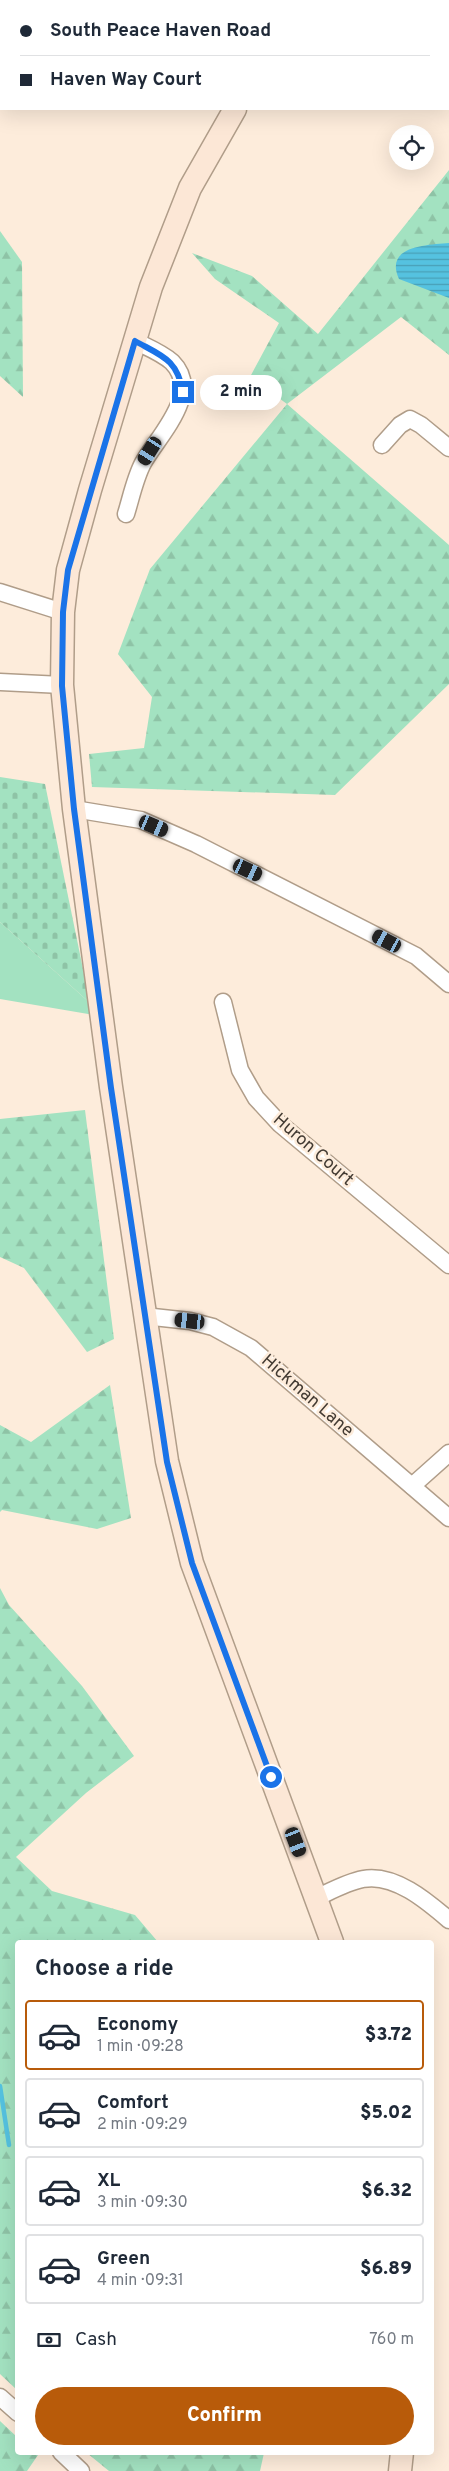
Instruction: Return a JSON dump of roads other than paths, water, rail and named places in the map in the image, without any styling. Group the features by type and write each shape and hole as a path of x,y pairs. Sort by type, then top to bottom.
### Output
{"main road":[{"path":"234,110 190,188 151,287 68,570 63,612 62,686 74,809 144,1316 167,1462 192,1563 331,1940"},
{"path":"400,2471 402,2455"}],"street":[{"path":"126,514 142,466 178,409 183,392 180,375 172,362 135,341"},
{"path":"382,445 400,425 410,419 421,425 449,448"},
{"path":"0,592 63,612"},
{"path":"0,682 62,686"},
{"path":"74,809 141,820 196,844 416,956 449,984"},
{"name":"Huron Court","path":"223,1002 240,1070 256,1098 280,1124 449,1265"},
{"name":"Hickman Lane","path":"144,1316 190,1321 213,1327 251,1348 449,1518"},
{"path":"412,1486 449,1453"},
{"path":"316,1898 365,1878 395,1882 435,1908 449,1920"},
{"path":"0,2397 15,2410"},
{"path":"64,2455 81,2471"}],"water":[{"path":"449,243 449,298 399,279 396,268 397,260 402,254 410,249"}],"waterway":[{"path":"0,2086 9,2145"}]}
